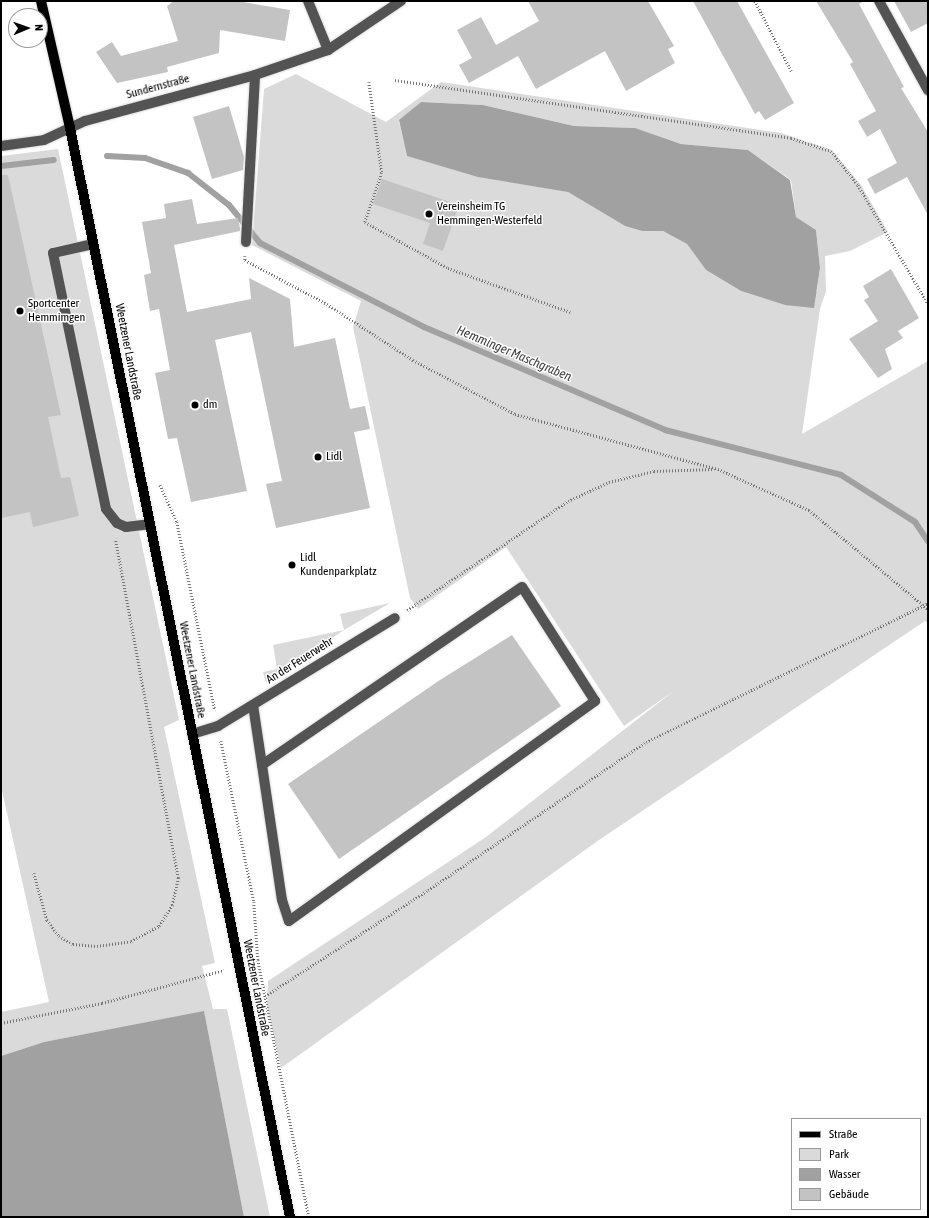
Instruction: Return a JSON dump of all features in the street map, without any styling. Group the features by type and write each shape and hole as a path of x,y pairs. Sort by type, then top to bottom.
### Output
{"main road":[{"name":"Weetzener Landstraße","path":"41,1 70,128 238,966 290,1217"}],"street":[{"path":"308,1 328,50"},
{"name":"Sundernstraße","path":"70,128 85,121 255,75 328,50 401,1"},
{"path":"878,1 928,90"},
{"path":"246,242 255,75"},
{"path":"1,146 44,140 70,128"},
{"path":"93,244 53,253 106,509 117,523 126,527 150,524"},
{"path":"253,705 282,900 289,921 595,701 522,587 262,765"},
{"name":"An der Feuerwehr","path":"192,734 218,726 395,618"}],"path":[{"path":"756,1 792,72"},
{"path":"395,80 791,138 831,151 858,185 928,304"},
{"path":"370,82 382,173 365,222 448,268 570,312"},
{"path":"246,242 245,260 327,304 413,360 515,414 718,468 809,510 876,569 928,609"},
{"path":"395,618 568,501 609,482 654,471 718,468"},
{"path":"158,480 177,522 254,902 258,960 309,1217"},
{"path":"34,873 40,904 59,936 73,944 97,946 130,941 159,926 172,905 178,878 115,548 117,523"},
{"path":"265,996 428,890 646,742 925,606 928,603"},
{"path":"1,1023 102,1003 238,966"}],"green space":[{"path":"296,74 386,122 441,82 781,133 832,150 861,185 888,232 850,251 825,256 826,291 820,309 802,434 928,361 928,623 925,621 599,840 281,1068 267,1006 268,981 486,837 675,690 624,726 506,547 418,609 410,598 353,327 361,301 252,245 264,89","holes":["421,102 483,105 574,126 634,128 681,144 748,150 791,180 796,217 816,230 820,268 817,291 785,305 741,291 706,270 687,244 663,231 642,231 625,226 568,192 407,156 399,121"]},
{"path":"58,149 179,720 164,727 215,963 202,966 213,1009 227,1009 270,1217 244,1217 204,1012 44,1042 1,1056 1,1012 49,1002 1,786 1,156"},
{"path":"390,603 344,630 340,614"},
{"path":"344,630 266,683 263,672 277,669 273,645"}],"water":[{"path":"421,102 483,105 574,126 635,128 681,144 748,150 790,180 796,217 816,230 820,268 814,308 785,305 741,291 706,270 687,244 663,231 642,231 625,226 568,192 478,177 407,156 399,120"},
{"path":"204,1011 244,1217 1,1217 1,1056 44,1042"}],"building":[{"path":"174,1 237,1 290,10 285,41 220,30 219,53 167,67 168,72 117,83 96,52 112,42 121,56 178,41 167,6"},
{"path":"528,1 648,1 674,46 668,49 675,63 626,91 605,51 536,89 518,56 469,83 459,65 472,58 457,30 481,17 496,45 539,21"},
{"path":"693,1 737,1 794,103 765,120 759,111 755,114"},
{"path":"816,1 864,1 859,4 904,87 901,88 928,132 928,215 907,177 875,194 867,179 897,163 880,129 867,137 858,121 876,111 850,64 853,62"},
{"path":"894,1 928,1 928,23 911,32"},
{"path":"229,106 244,157 243,170 212,179 193,117"},
{"name":"Sportcenter Hemmimgen","path":"1,175 8,175 61,415 48,417 61,478 70,477 79,516 33,527 30,512 1,518"},
{"name":"Vereinsheim TG Hemmingen-Westerfeld","path":"382,179 459,205 443,251 423,244 430,223 373,204"},
{"path":"192,199 197,224 238,218 240,231 174,245 187,312 251,299 249,278 290,299 294,347 335,338 350,409 365,406 370,429 354,432 370,508 276,528 266,484 282,481 251,332 215,340 247,491 191,502 177,438 168,439 155,373 170,370 159,309 150,311 144,275 151,273 142,222 166,218 164,204"},
{"path":"891,269 919,318 898,331 903,338 885,349 892,369 878,378 849,339 878,321 864,300 869,297 863,286"},
{"path":"512,635 561,706 339,859 288,784 440,680"}],"waterway":[{"name":"Hemminger Maschgraben","path":"107,156 145,158 188,173 229,205 260,243 424,327 665,430 841,475 915,522 928,541"},
{"name":"Hemminger Maschgraben","path":"1,166 54,160"}],"place":[{"name":"Vereinsheim TG Hemmingen-Westerfeld","path":"429,214"},
{"name":"Sportcenter Hemmimgen","path":"20,311"},
{"name":"dm","path":"195,405"},
{"name":"Lidl","path":"318,457"},
{"name":"Lidl Kundenparkplatz","path":"292,565"}]}
